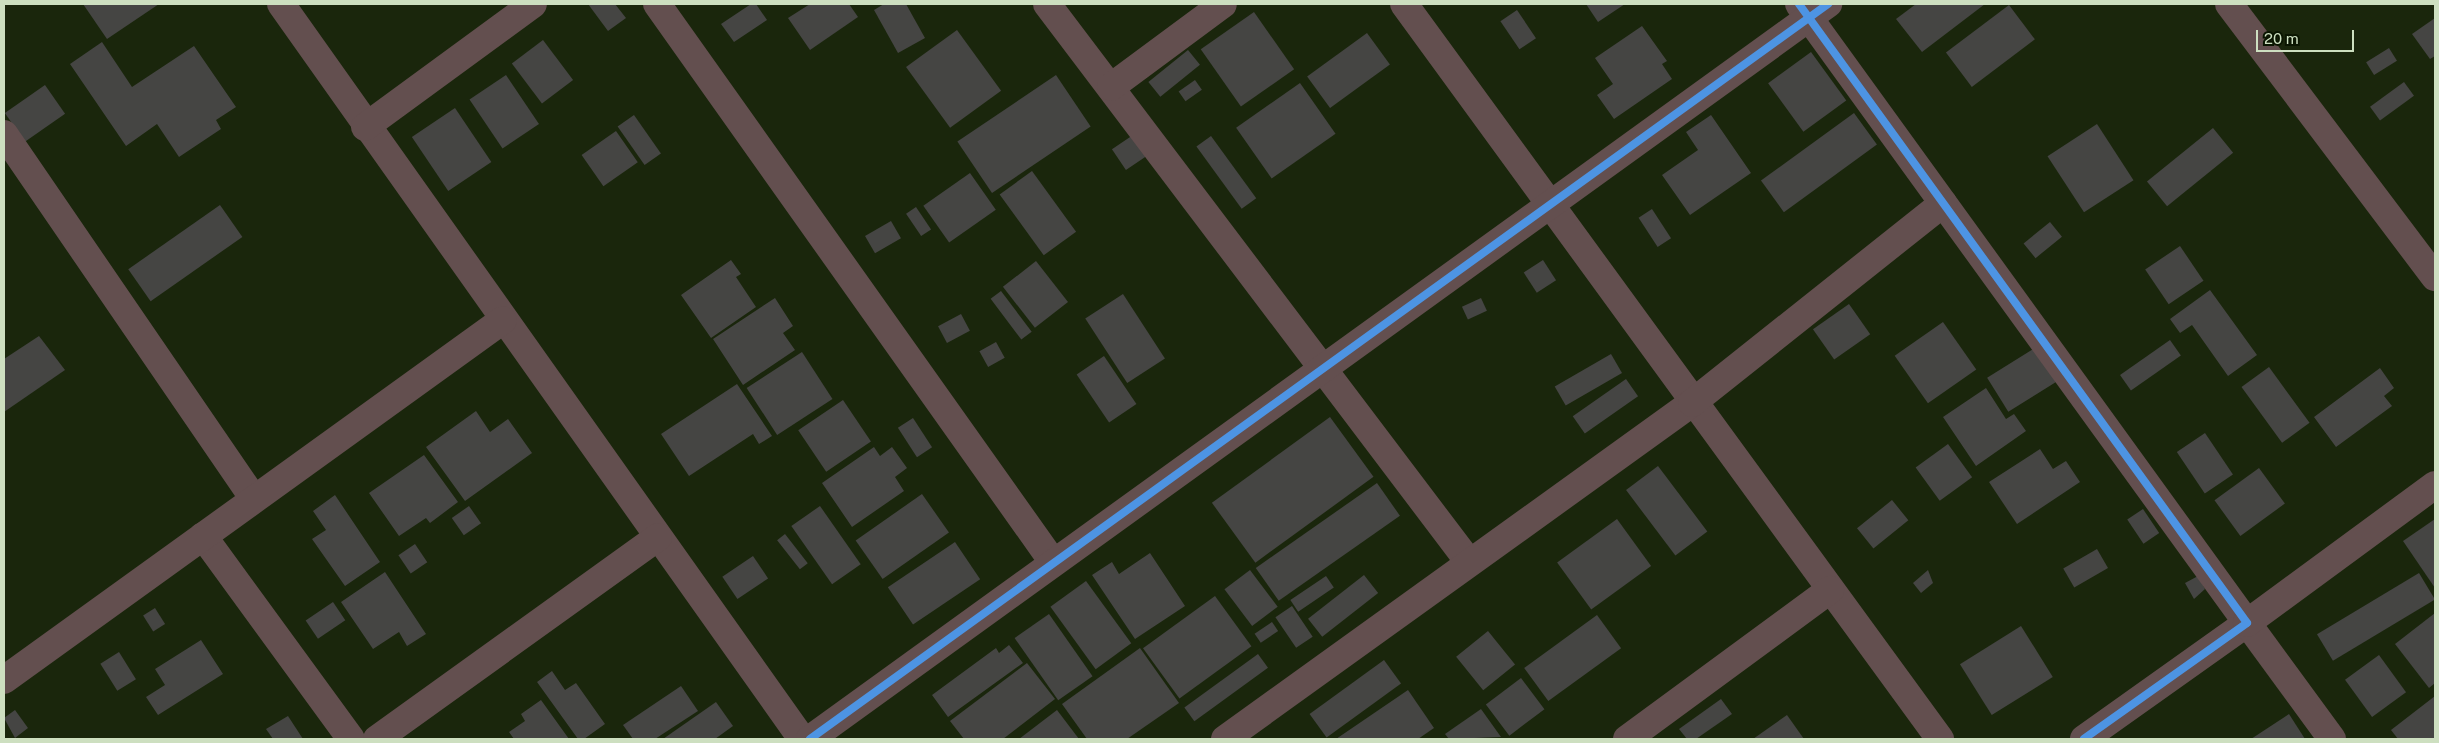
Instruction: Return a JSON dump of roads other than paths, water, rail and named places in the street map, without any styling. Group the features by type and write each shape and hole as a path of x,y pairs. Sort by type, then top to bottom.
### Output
{"street":[{"path":"281,4 365,127 802,739"},
{"path":"365,127 533,4"},
{"path":"657,4 1053,562"},
{"path":"1048,4 1470,562"},
{"path":"1111,87 1223,4"},
{"path":"1404,4 1692,404 1940,739"},
{"path":"2229,4 2435,277"},
{"path":"810,739 1548,206 1812,8 1943,203 2332,739"},
{"path":"4,134 254,499"},
{"path":"1225,739 1692,404 1943,203"},
{"path":"4,680 502,320"},
{"path":"2084,739 2435,485"},
{"path":"203,536 351,739"},
{"path":"377,739 658,537"},
{"path":"1628,739 1830,590"}]}
